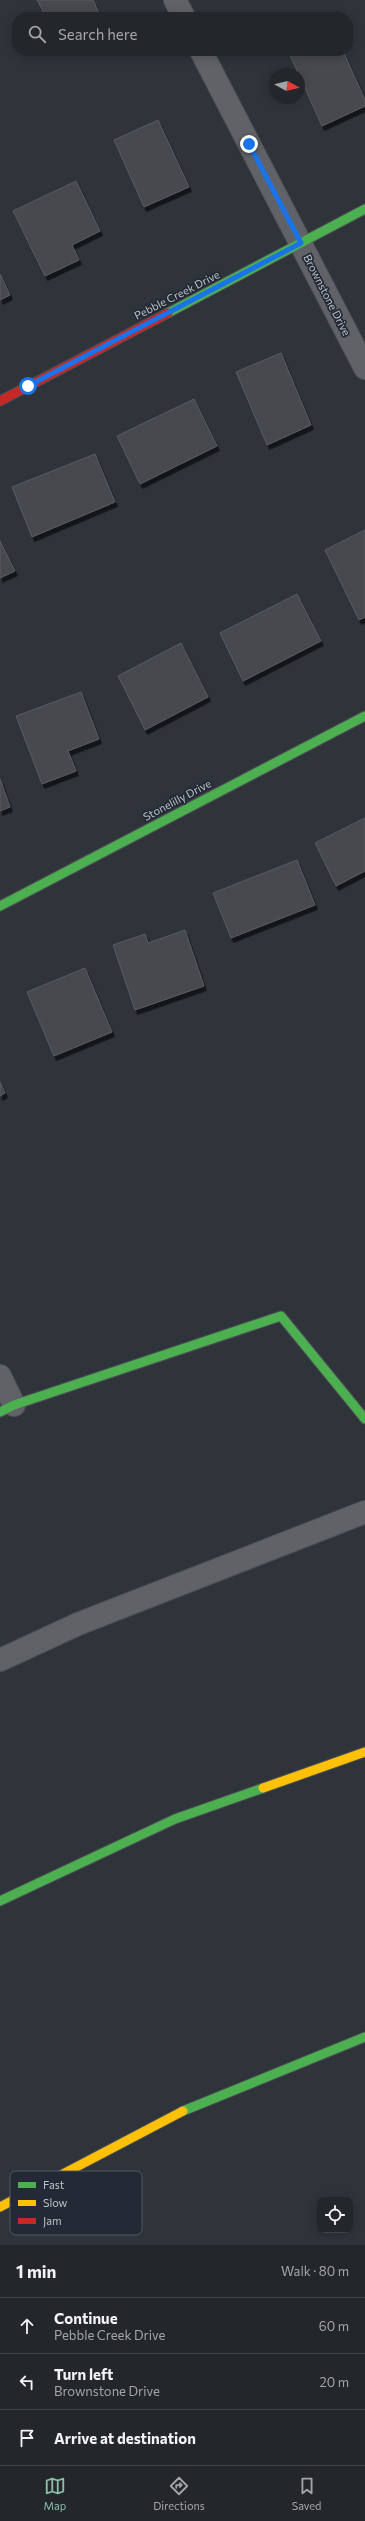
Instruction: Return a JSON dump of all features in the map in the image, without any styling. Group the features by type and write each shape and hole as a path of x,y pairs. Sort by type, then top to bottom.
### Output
{"street":[{"path":"175,0 181,12"},
{"name":"Brownstone Drive","path":"204,56 365,368"},
{"name":"Pebble Creek Drive","path":"0,401 365,209"},
{"name":"Stonelilly Drive","path":"0,906 365,716"},
{"path":"0,1376 7,1408 281,1316 365,1419"},
{"path":"0,1660 78,1624 365,1512"},
{"path":"0,1901 175,1819 365,1752"},
{"path":"69,2171 179,2113 365,2038"},
{"path":"0,2207 10,2202"}],"building":[{"path":"37,0 93,0 99,12 43,12"},
{"path":"290,56 345,56 365,100 365,106 322,126 305,88 305,68 296,68"},
{"path":"158,120 189,187 144,207 114,140"},
{"path":"76,181 100,231 72,245 79,260 45,276 13,211"},
{"path":"0,274 10,295 0,300"},
{"path":"281,353 311,425 267,445 236,372"},
{"path":"194,399 217,446 140,484 117,436"},
{"path":"95,454 115,502 32,537 12,487"},
{"path":"365,530 365,617 359,620 325,550"},
{"path":"0,541 15,571 0,578"},
{"path":"297,594 321,641 243,681 220,633"},
{"path":"181,643 208,697 145,730 118,676"},
{"path":"81,692 99,739 68,751 76,771 42,784 16,716"},
{"path":"0,779 10,807 0,811"},
{"path":"365,818 365,871 336,886 315,843"},
{"path":"297,860 315,905 231,938 213,893"},
{"path":"185,930 204,986 135,1010 113,945 145,934 148,943"},
{"path":"85,968 112,1032 54,1056 27,992"},
{"path":"0,1082 5,1093 0,1096"}],"traffic: fast":[{"path":"168,313 365,209"},
{"path":"0,906 365,716"},
{"path":"0,1412 14,1405 281,1316 365,1419"},
{"path":"0,1901 175,1819 263,1788"},
{"path":"183,2111 365,2037"}],"traffic: slow":[{"path":"263,1788 365,1752"},
{"path":"69,2171 183,2111"},
{"path":"0,2207 10,2202"}],"traffic: jam":[{"path":"0,401 168,313"}],"route":[{"path":"28,386 253,270 301,243 249,144"}]}
